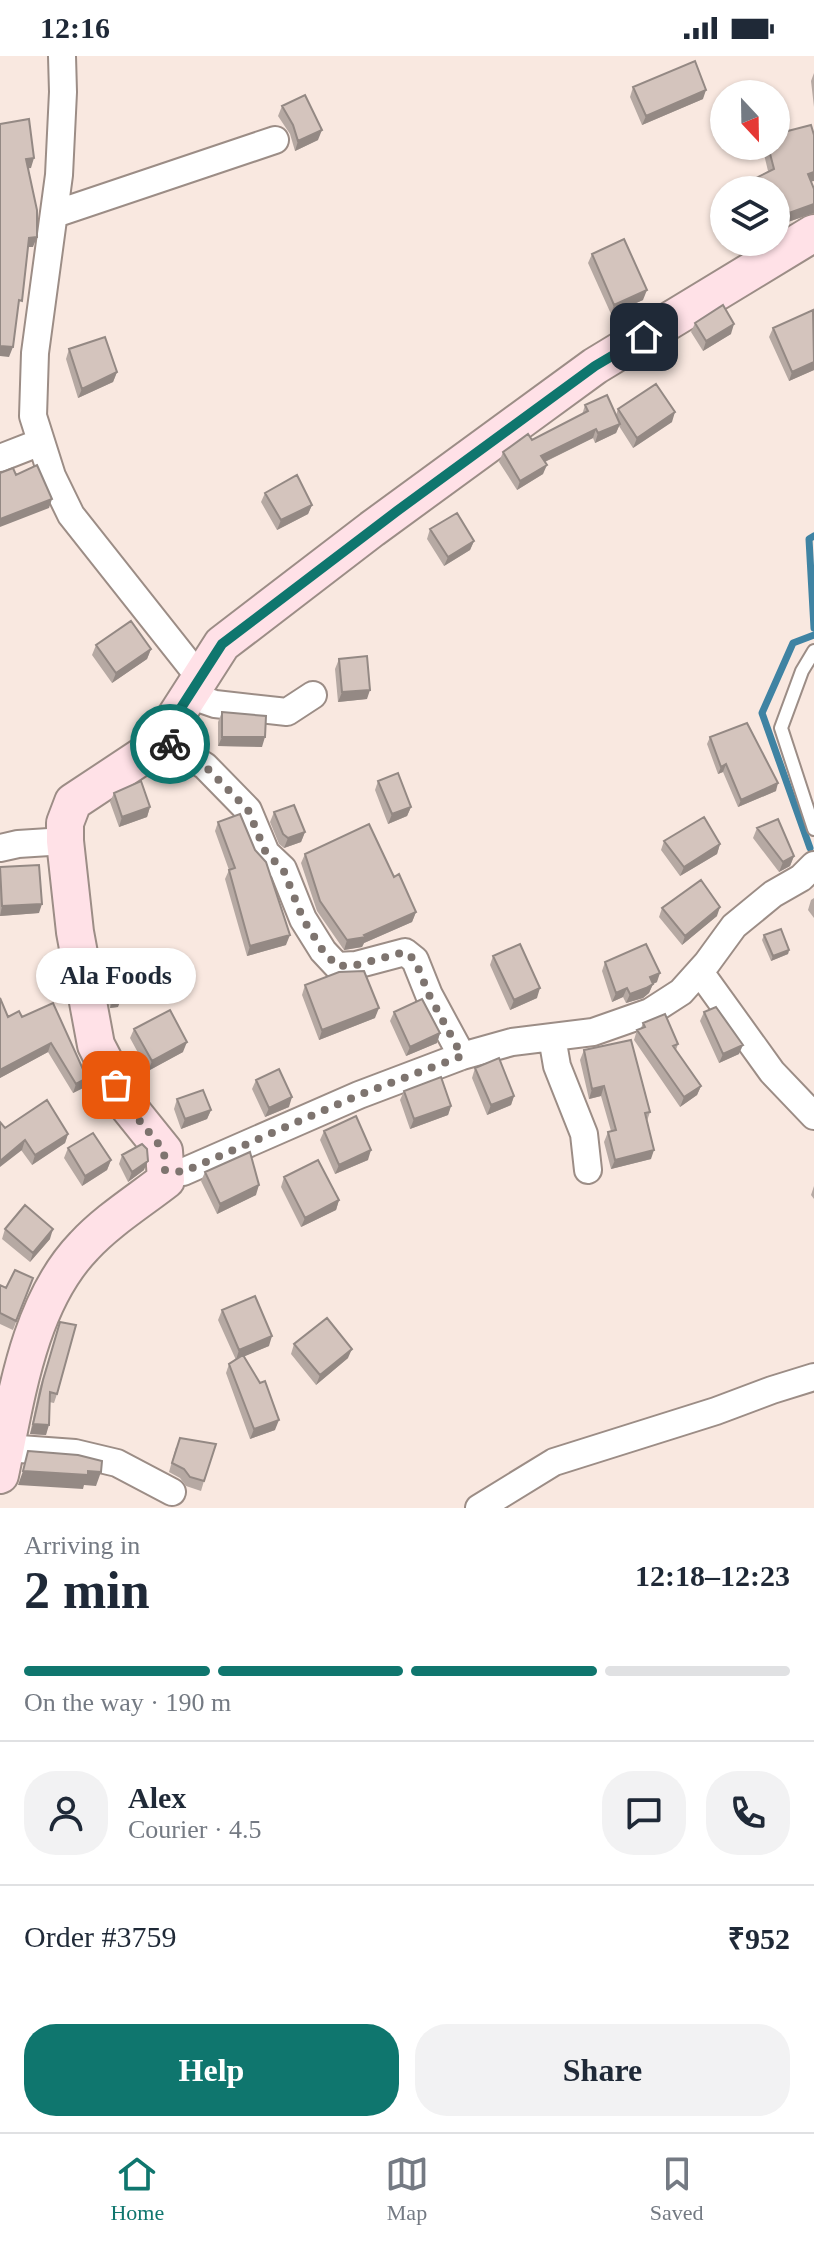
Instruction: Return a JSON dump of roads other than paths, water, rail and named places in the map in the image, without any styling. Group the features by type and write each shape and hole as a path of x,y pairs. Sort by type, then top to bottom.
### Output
{"main road":[{"path":"4,1443 11,1361 28,1343 65,1268 85,1245 166,1180 164,1151 127,1105 96,1045 75,932 65,841 65,823 73,802 156,747 222,644 372,529 595,366 814,233"}],"street":[{"path":"62,56 63,106 55,214 35,353 33,416 52,476 71,515 194,687 215,704 287,712 313,695"},
{"path":"55,214 275,140"},
{"path":"0,458 41,442"},
{"path":"161,739 205,766 248,810 266,853 283,869 303,919 323,951 337,966 356,965 405,952 415,960 429,995 462,1056"},
{"path":"0,848 65,841"},
{"path":"165,1170 183,1172 359,1095 462,1056 512,1042 593,1032 650,1012 681,992 734,926 773,894 801,878 814,865"},
{"path":"700,972 772,1072 814,1116"},
{"path":"552,1037 557,1066 584,1134 588,1170"},
{"path":"479,1508 554,1462 703,1416 814,1377"},
{"path":"4,1443 75,1453 117,1463 172,1492"}],"lane":[{"path":"814,651 802,671 781,728 814,829"}],"waterway":[{"path":"814,536 809,539 814,628"},
{"path":"810,848 762,713 793,643 814,635"}],"place":[{"name":"Ala Foods","path":"116,1085"}]}
